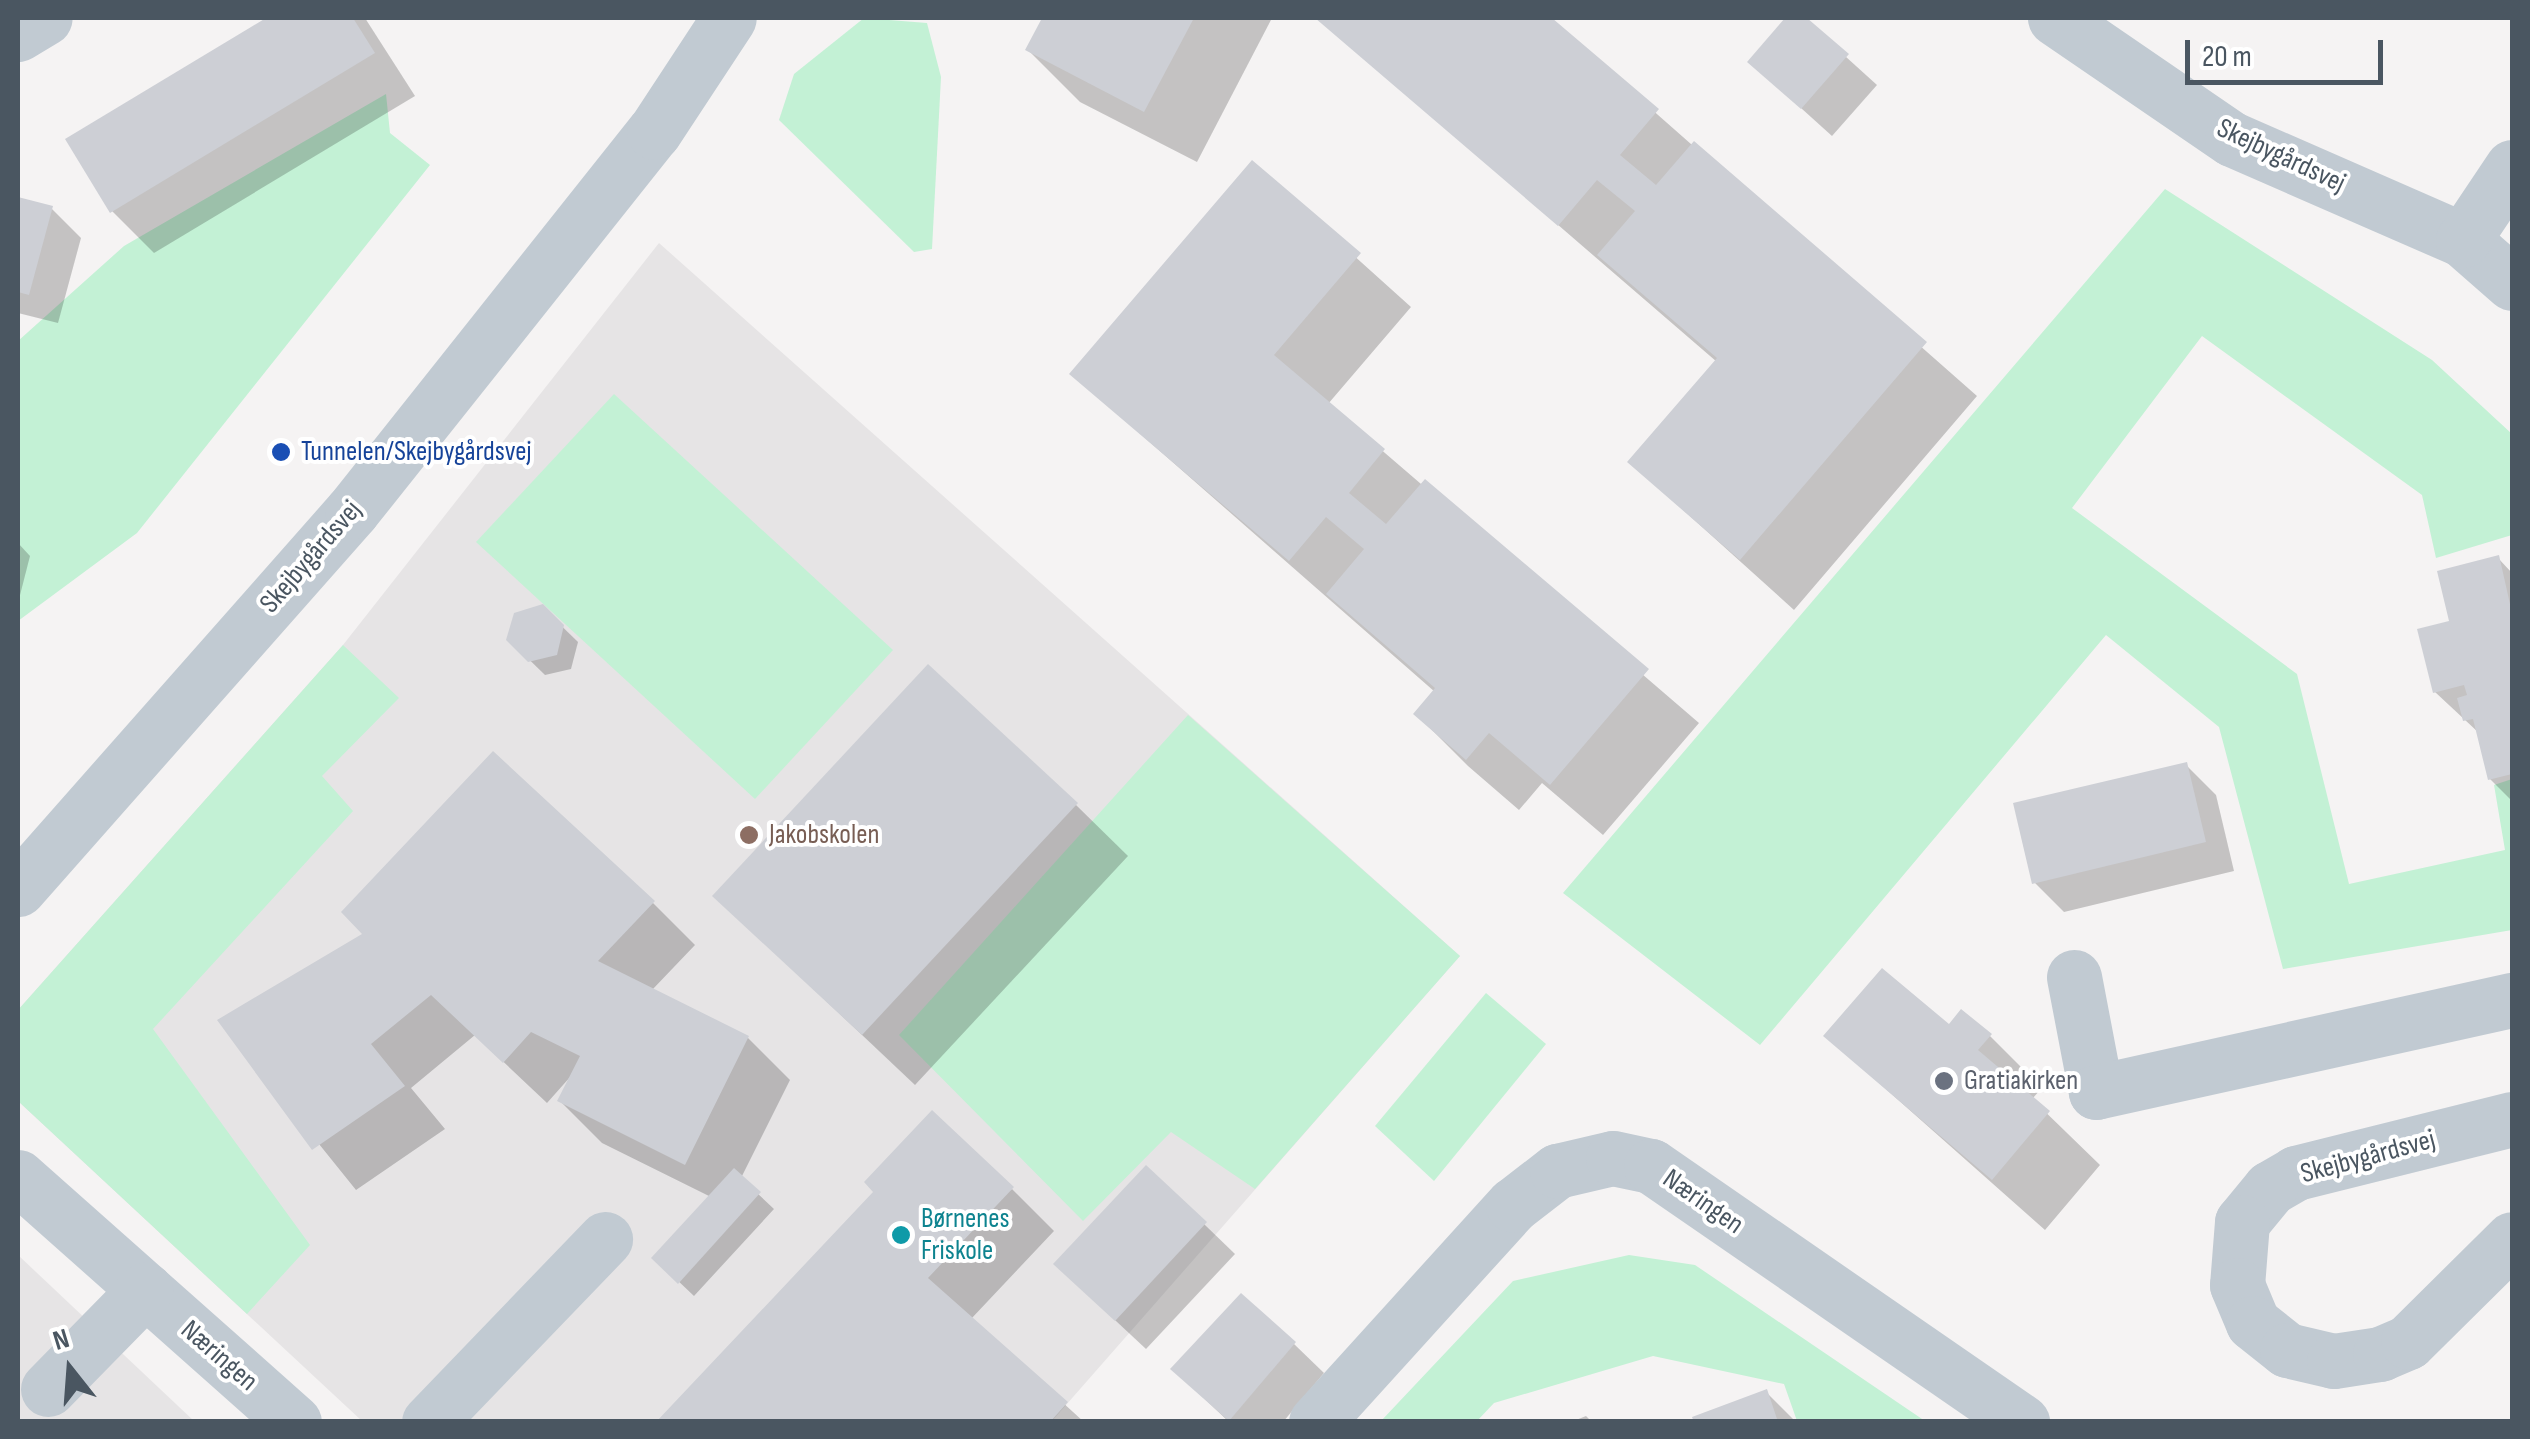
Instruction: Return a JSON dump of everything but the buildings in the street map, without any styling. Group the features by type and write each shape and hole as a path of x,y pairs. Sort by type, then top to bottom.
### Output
{"street":[{"path":"18,34 45,18"},
{"name":"Skejbygårdsvej","path":"18,889 352,511 654,132 728,18"},
{"name":"Skejbygårdsvej","path":"2056,18 2232,140 2463,240 2512,284"},
{"path":"2463,240 2512,167"},
{"path":"2074,977 2096,1092 2512,1000"},
{"name":"Skejbygårdsvej","path":"2512,1119 2296,1173 2270,1188 2242,1222 2237,1285 2253,1322 2287,1350 2334,1361 2380,1354 2408,1342 2512,1239"},
{"name":"Næringen","path":"1316,1422 1513,1205 1557,1171 1613,1158 1651,1166 2022,1422"},
{"name":"Næringen","path":"18,1177 294,1422"},
{"path":"429,1422 604,1239"},
{"path":"44,1387 145,1290"}],"shaded area":[{"name":"Jakobskolen","path":"659,243 1460,956 1052,1421 362,1421 18,1101 18,1010 343,645"},
{"path":"18,1255 194,1421 18,1421"}],"green space":[{"path":"864,18 927,23 941,77 932,249 914,252 779,120 794,74"},
{"path":"386,94 390,133 430,165 137,533 18,621 18,341 124,246"},
{"path":"2165,189 2432,360 2512,434 2512,535 2436,558 2422,495 2202,336 2072,508 2297,674 2349,884 2505,850 2494,785 2512,779 2512,930 2283,969 2219,727 2106,635 1760,1045 1563,893"},
{"path":"614,394 893,650 755,799 476,542"},
{"path":"343,645 399,698 322,776 353,811 153,1029 310,1245 247,1314 18,1101 18,1010"},
{"path":"1188,715 1460,956 1255,1189 1171,1132 1083,1221 899,1035"},
{"path":"1486,993 1546,1044 1434,1181 1375,1126"},
{"path":"1629,1255 1695,1265 1925,1421 1797,1421 1784,1384 1653,1356 1494,1403 1477,1421 1381,1421 1513,1281"}],"place":[{"name":"Tunnelen/Skejbygårdsvej","path":"281,452"},
{"name":"Jakobskolen","path":"749,835"},
{"name":"Gratiakirken","path":"1944,1081"},
{"name":"Børnenes Friskole","path":"901,1235"}]}
